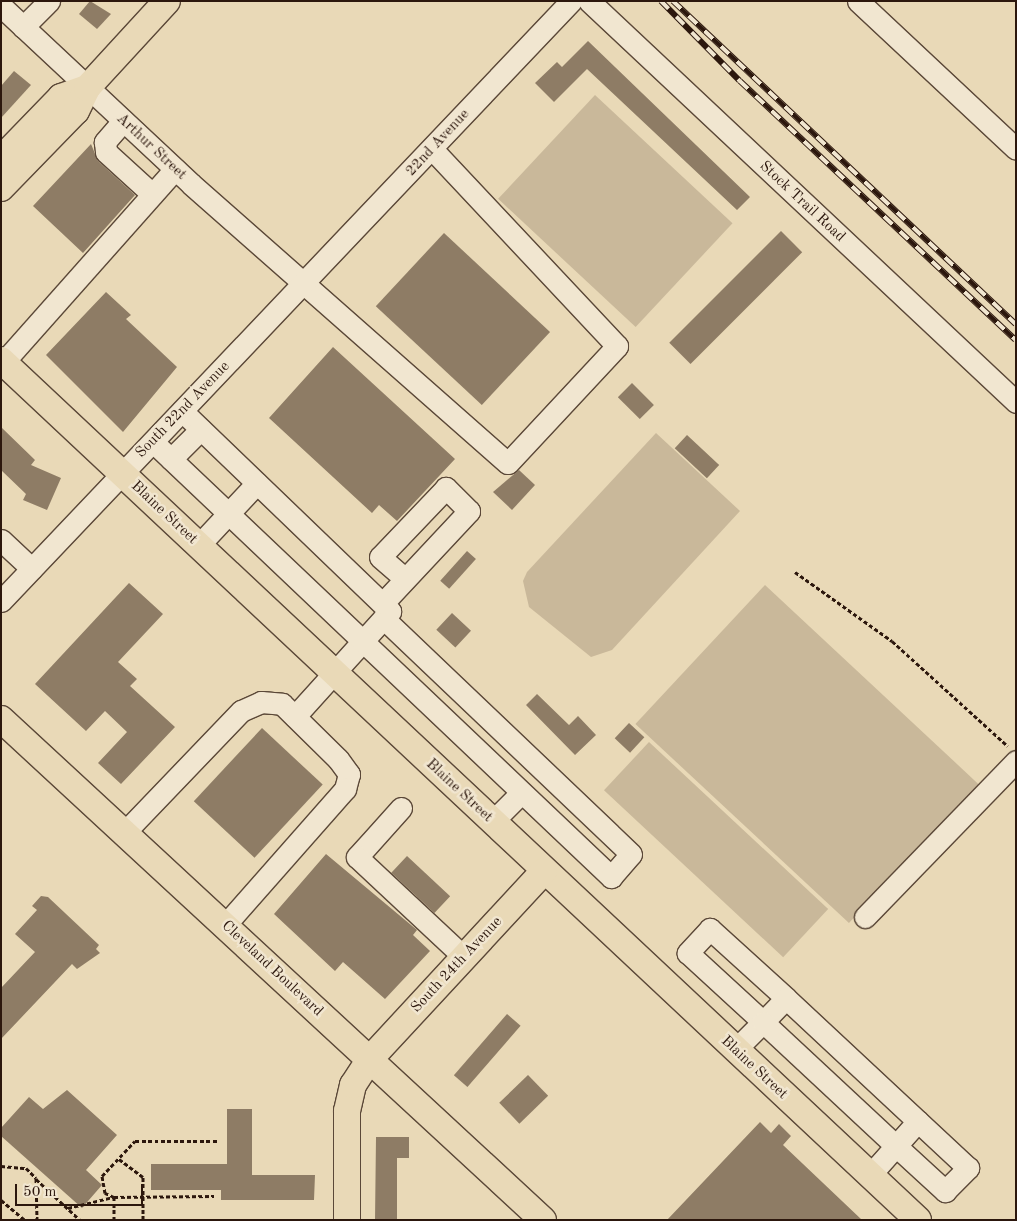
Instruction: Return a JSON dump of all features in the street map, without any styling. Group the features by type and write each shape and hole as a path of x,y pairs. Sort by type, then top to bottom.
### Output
{"main road":[{"path":"1,188 76,111 87,88 166,1"},
{"path":"1,159 62,97 87,88"},
{"name":"Blaine Street","path":"2,363 918,1220"},
{"name":"Cleveland Boulevard","path":"1,719 543,1220"},
{"name":"South 24th Avenue","path":"347,1220 347,1111 353,1085 370,1059 544,871"}],"street":[{"path":"23,27 49,1"},
{"name":"22nd Avenue","path":"303,283 433,150 571,1"},
{"name":"Stock Trail Road","path":"589,1 1016,402"},
{"path":"858,1 1016,149"},
{"name":"Arthur Street","path":"1,6 175,169 508,463 616,346 433,150"},
{"path":"123,121 105,142 106,152 152,194"},
{"path":"2,363 73,286 85,266 175,169"},
{"name":"South 22nd Avenue","path":"1,601 303,283"},
{"path":"153,442 611,877 631,854 383,611 257,482 182,411"},
{"path":"171,459 201,429"},
{"path":"198,546 257,482"},
{"path":"1,540 32,569"},
{"path":"295,716 362,642 405,579"},
{"path":"124,833 241,711 261,702 282,704 338,759 348,774 345,789 225,925"},
{"path":"866,917 1016,761"},
{"path":"492,822 521,792"},
{"path":"402,808 357,857 464,957"},
{"path":"710,928 786,998 968,1168 945,1191 688,952 710,928"},
{"path":"735,1050 786,998"},
{"path":"870,1175 918,1121"}],"path":[{"path":"795,572 892,641 1016,753"},
{"path":"114,1197 105,1193 102,1176 135,1141 218,1141"},
{"path":"119,1159 143,1177 143,1220"},
{"path":"1,1166 26,1168 80,1220"},
{"path":"36,1178 37,1220"},
{"path":"68,1208 114,1197 214,1196"},
{"path":"114,1197 114,1220"},
{"path":"1,1200 25,1220"}],"shaded area":[{"path":"595,95 732,223 636,327 498,199"},
{"path":"656,433 740,511 612,650 591,657 529,607 523,581 527,572"},
{"path":"765,585 979,784 849,923 635,724"},
{"path":"649,742 828,909 783,957 604,790"}],"building":[{"path":"90,1 111,14 97,29 79,14"},
{"path":"588,41 750,197 737,210 587,69 554,102 535,83 557,62 562,67"},
{"path":"14,71 31,85 1,118 1,86"},
{"path":"91,144 98,161 135,195 83,253 33,206"},
{"path":"781,231 802,252 690,364 669,343"},
{"path":"444,233 550,332 482,405 376,306"},
{"path":"106,292 131,315 126,319 177,367 123,432 46,355"},
{"path":"333,347 455,459 397,521 379,505 372,513 269,418"},
{"path":"632,383 654,405 640,419 618,397"},
{"path":"1,427 35,460 31,465 61,478 47,510 23,500 26,494 1,470"},
{"path":"687,435 719,465 707,478 675,448"},
{"path":"519,470 535,485 512,510 493,492"},
{"path":"467,551 476,559 449,589 440,581"},
{"path":"129,583 163,614 118,662 137,679 130,686 175,727 121,784 98,763 127,732 105,711 86,731 35,684"},
{"path":"452,613 471,631 455,648 436,630"},
{"path":"537,694 569,725 578,716 596,735 575,755 526,705"},
{"path":"629,723 644,737 630,753 615,738"},
{"path":"262,728 323,785 255,858 194,801"},
{"path":"326,854 417,930 413,935 430,951 385,999 343,962 335,971 274,914"},
{"path":"407,856 450,896 434,913 391,873"},
{"path":"41,896 48,897 99,945 96,949 100,953 77,969 72,964 1,1039 1,988 35,952 15,934 37,910 32,906"},
{"path":"507,1014 521,1026 467,1087 454,1075"},
{"path":"528,1075 548,1096 519,1124 499,1103"},
{"path":"67,1090 117,1135 86,1170 102,1185 82,1208 1,1136 1,1128 29,1097 43,1109"},
{"path":"227,1109 252,1109 252,1175 315,1175 314,1200 221,1200 221,1190 151,1190 151,1164 227,1164"},
{"path":"760,1122 771,1133 779,1124 791,1136 783,1145 862,1220 667,1220"},
{"path":"376,1137 409,1137 409,1158 397,1158 397,1220 375,1220"}],"railway":[{"path":"661,1 740,81 1016,340"},
{"path":"673,1 1016,324"}]}
